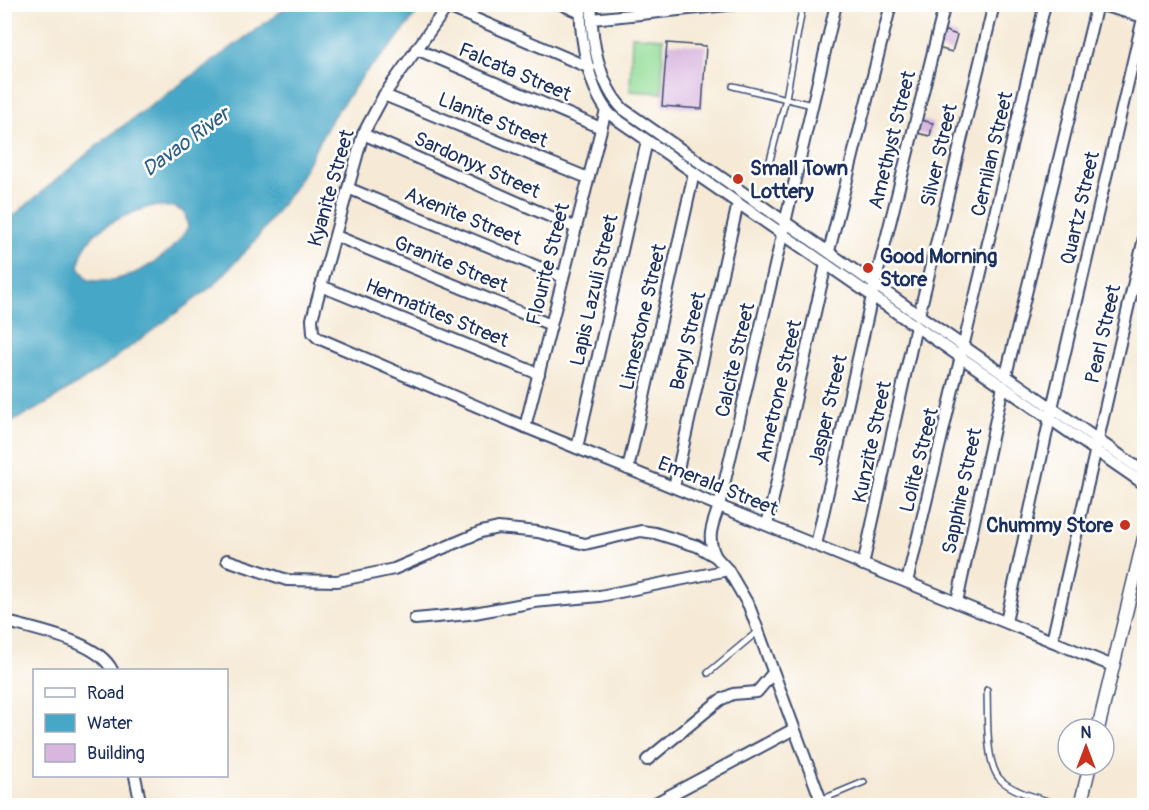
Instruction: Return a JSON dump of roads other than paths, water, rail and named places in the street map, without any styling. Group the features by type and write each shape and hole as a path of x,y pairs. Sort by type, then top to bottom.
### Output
{"street":[{"path":"561,4 581,9 581,35 590,68 606,110 647,141 1003,386 1051,413"},
{"path":"592,4 591,19 596,47 609,89 617,103 1006,375 1051,413 1096,445 1144,484"},
{"path":"591,19 737,4"},
{"name":"Calcite Street","path":"716,557 709,540 719,506 836,4"},
{"path":"829,251 891,4"},
{"name":"Amethyst Street","path":"875,284 945,4"},
{"name":"Silver Street","path":"920,315 994,4"},
{"name":"Cernilan Street","path":"965,347 1046,4"},
{"path":"1006,375 1097,5 1144,16"},
{"path":"448,6 590,68"},
{"name":"Kyanite Street","path":"313,333 312,320 350,189 363,134 384,95 448,6"},
{"name":"Quartz Street","path":"1006,622 1051,413 1144,16"},
{"name":"Falcata Street","path":"416,49 601,128"},
{"name":"Llanite Street","path":"384,95 588,178"},
{"name":"Flourite Street","path":"525,427 606,110"},
{"name":"Sardonyx Street","path":"363,134 576,228"},
{"name":"Lapis Lazuli Street","path":"577,448 647,141"},
{"name":"Limestone Street","path":"628,469 694,173"},
{"name":"Axenite Street","path":"350,189 563,276"},
{"name":"Beryl Street","path":"674,488 738,203"},
{"name":"Granite Street","path":"336,236 551,325"},
{"name":"Pearl Street","path":"1053,641 1144,238"},
{"name":"Ametrone Street","path":"767,525 826,264"},
{"name":"Jasper Street","path":"816,545 875,284"},
{"name":"Hermatites Street","path":"321,286 539,374"},
{"name":"Kunzite Street","path":"863,565 916,326"},
{"name":"Emerald Street","path":"313,333 323,342 525,427 1113,666"},
{"name":"Lolite Street","path":"907,582 965,347"},
{"name":"Sapphire Street","path":"957,602 1003,386"},
{"path":"1096,445 1144,472"},
{"path":"227,560 287,580 337,581 394,569 481,532 498,528 538,532 585,544 640,531 655,532 697,546 716,557 728,570 749,606 822,803"},
{"path":"1101,717 1144,538"},
{"path":"415,619 469,614 534,602 600,596 728,570"},
{"path":"4,621 91,648 107,661 111,669"},
{"path":"648,760 720,700 733,694 757,692 773,673"},
{"path":"650,806 794,729"},
{"path":"135,777 141,806"},
{"path":"1080,806 1087,777"}],"lane":[{"path":"768,168 786,98 802,4"},
{"path":"733,86 812,105"},
{"path":"708,673 757,632"},
{"path":"987,690 991,755 999,779 1010,786 1063,806"},
{"path":"822,803 864,782"}],"water":[{"name":"Davao River","path":"290,5 423,5 392,45 365,73 333,117 294,188 254,242 214,285 103,367 46,404 5,425 5,223 105,139","holes":["152,206 175,207 185,213 188,227 170,250 158,260 131,275 102,281 88,280 79,267 87,243 95,234 116,220 140,210"]}],"waterway":[{"path":"601,83 609,103 619,114 778,224"},
{"path":"789,232 868,287"},
{"path":"877,293 958,349"}],"place":[{"name":"Small Town Lottery","path":"738,179"},
{"name":"Good Morning Store","path":"868,268"},
{"name":"Chummy Store","path":"1125,525"}]}
